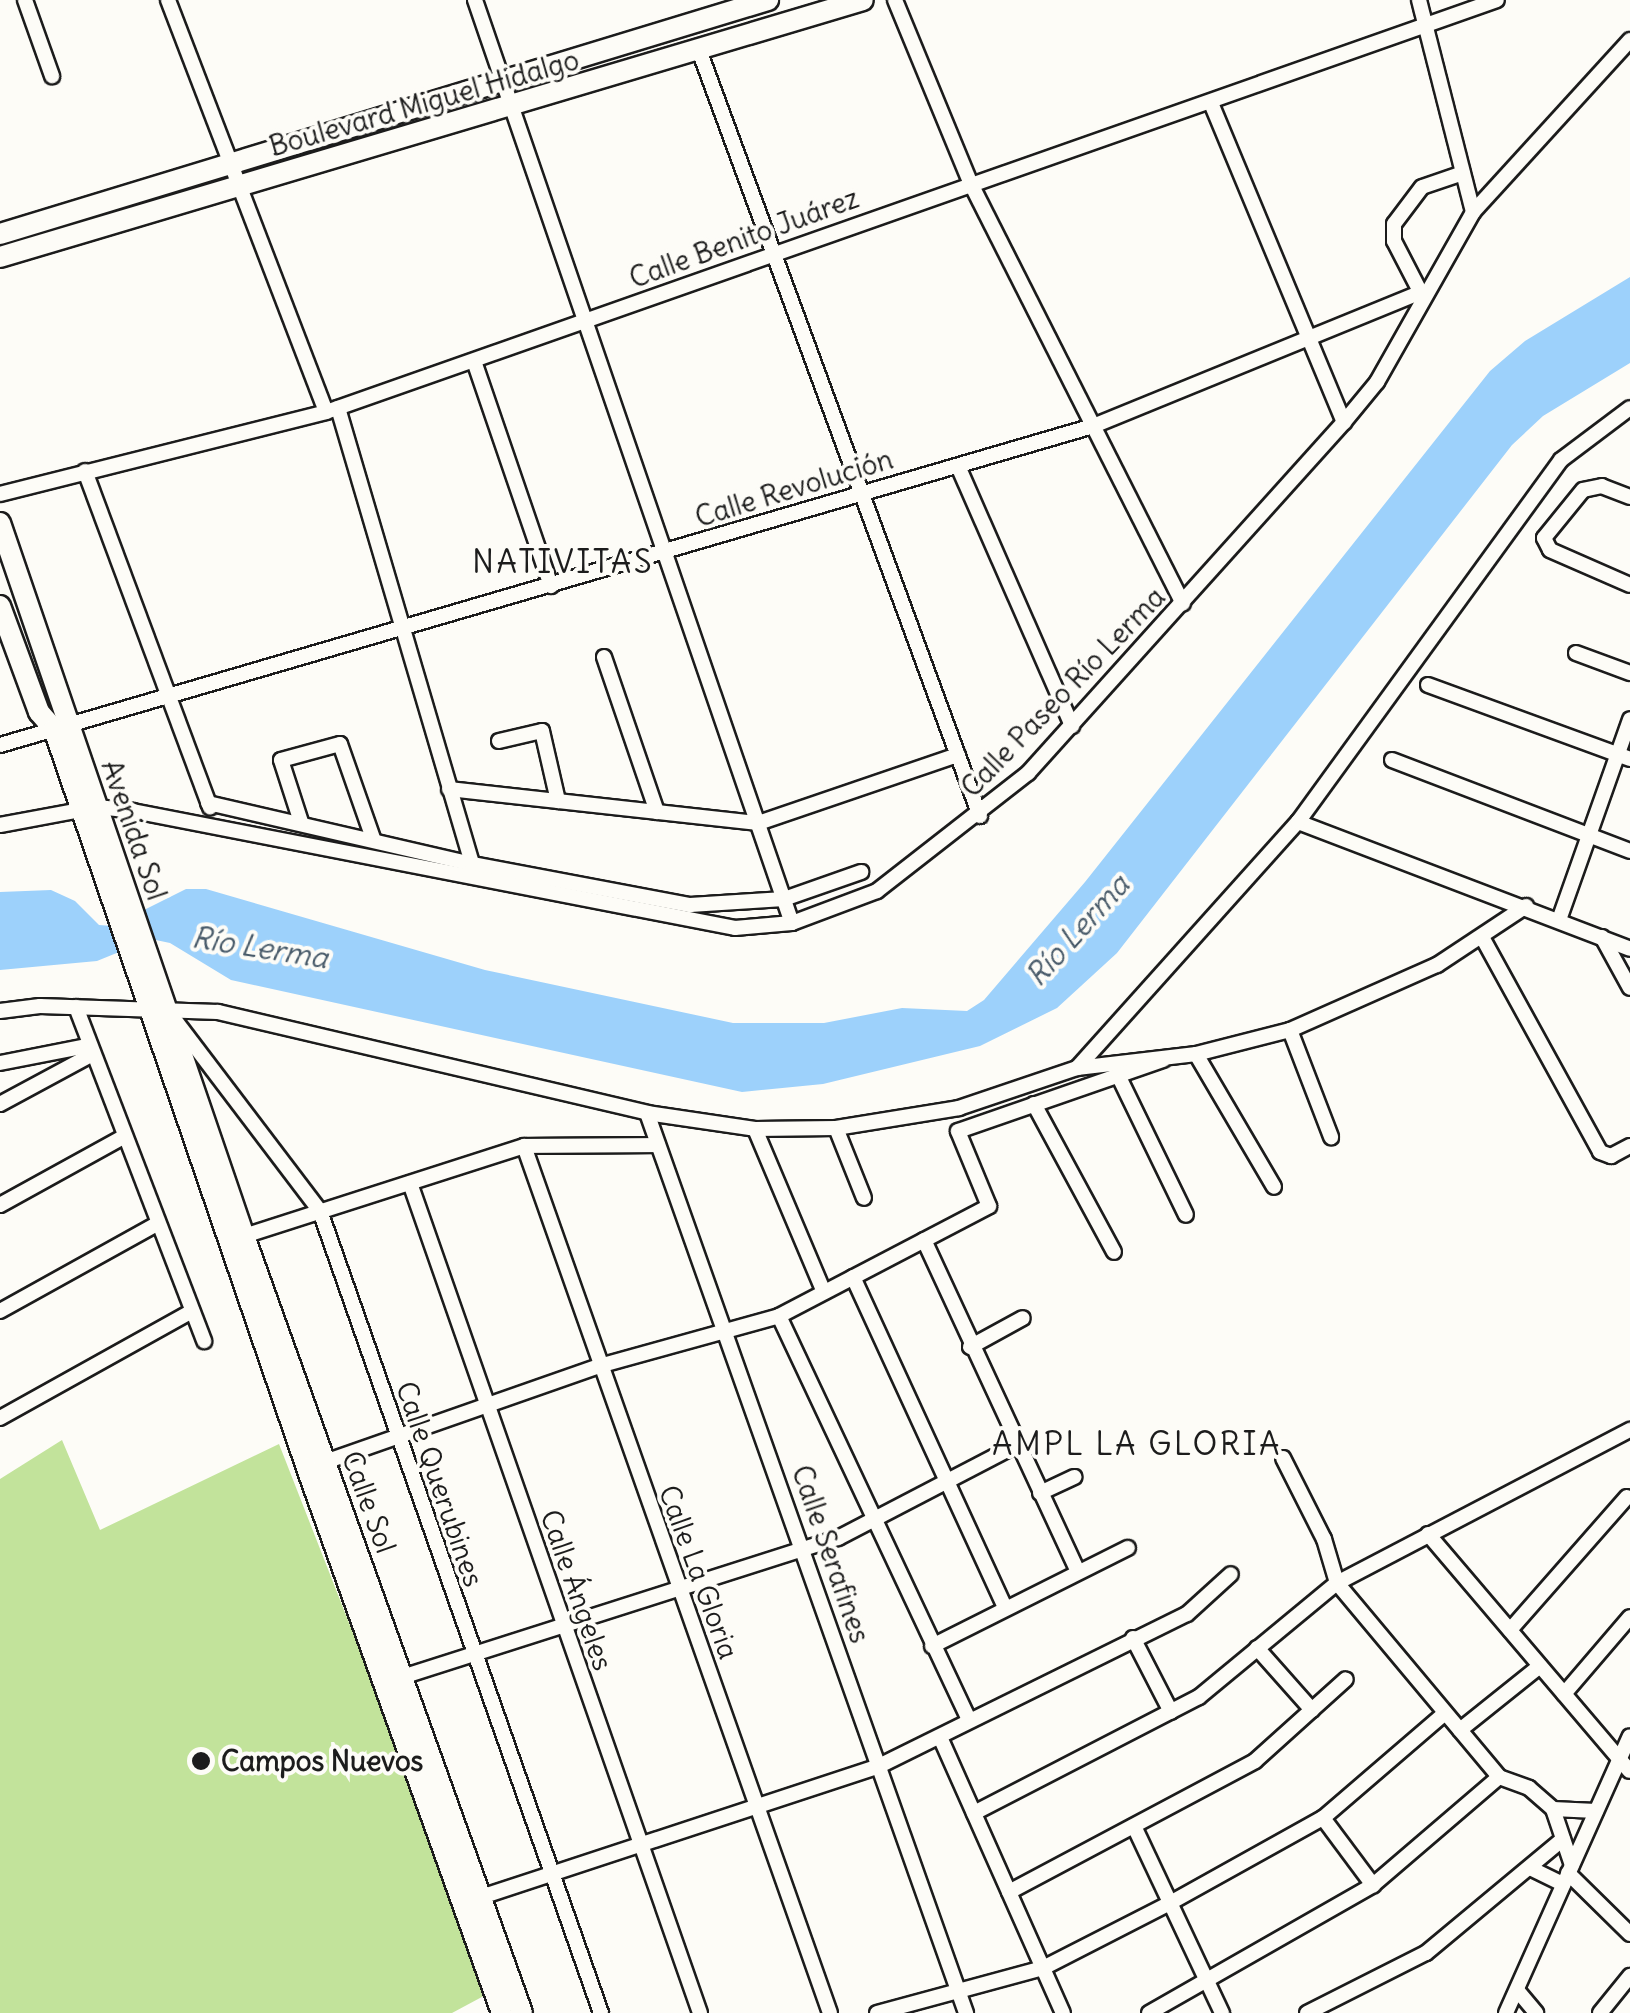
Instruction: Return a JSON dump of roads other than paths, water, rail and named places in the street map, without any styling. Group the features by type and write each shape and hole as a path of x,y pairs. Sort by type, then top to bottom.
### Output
{"street":[{"path":"25,0 52,76"},
{"path":"168,0 235,188 332,410 406,626 472,864"},
{"path":"475,0 792,922"},
{"name":"Boulevard Miguel Hidalgo","path":"0,234 504,84 768,0"},
{"path":"780,0 788,24"},
{"name":"Boulevard Miguel Hidalgo","path":"0,256 863,0"},
{"path":"896,0 971,184 1183,604"},
{"path":"1419,0 1473,212"},
{"name":"Calle Benito Juárez","path":"0,494 332,410 1497,0"},
{"name":"Calle Paseo Río Lerma","path":"0,825 90,808 678,921 735,928 792,922 877,891 980,816 1072,726 1183,604 1377,382 1420,296 1473,212 1630,40"},
{"path":"699,50 980,816"},
{"path":"1211,103 1344,422"},
{"path":"1420,296 1394,241 1394,224 1422,188 1463,173"},
{"name":"Calle Revolución","path":"0,745 1093,426 1420,296"},
{"path":"474,361 551,586"},
{"path":"1076,1068 1298,822 1562,460 1630,408"},
{"path":"958,466 1072,726"},
{"path":"85,471 210,808 301,822 472,864 690,905 784,899 860,872"},
{"path":"1630,497 1602,486 1584,490 1544,538 1550,550 1630,585"},
{"path":"0,522 62,727"},
{"path":"0,606 38,712 62,727"},
{"path":"1576,653 1630,673"},
{"path":"604,657 656,812"},
{"path":"1428,685 1624,757"},
{"path":"1559,920 1589,835 1624,757 1630,718"},
{"name":"Avenida Sol","path":"62,727 155,1000"},
{"path":"499,741 542,731 558,801"},
{"path":"301,822 282,760 340,744 373,838"},
{"path":"449,789 758,822 958,755"},
{"path":"1392,760 1630,851"},
{"path":"1298,822 1526,906 1630,949"},
{"path":"0,1011 155,1000 647,1113 755,1129 836,1128 959,1108 1076,1068 1164,1060 1290,1030 1390,990 1482,937 1526,906"},
{"path":"1482,937 1607,1156 1630,1146"},
{"path":"1602,937 1630,988"},
{"name":"Calle Querubines","path":"155,1000 320,1211 472,1654 601,2013"},
{"name":"Calle Sol","path":"155,1000 244,1236 316,1465 402,1676 472,1901 502,2013"},
{"name":"Calle Sol","path":"155,1000 472,1901 522,2013"},
{"path":"76,1007 89,1050 204,1341"},
{"path":"1290,1030 1332,1137"},
{"path":"0,1063 89,1050"},
{"path":"0,1104 89,1050"},
{"path":"1196,1054 1274,1188"},
{"path":"316,1465 600,1366 779,1316 989,1206 958,1130 1164,1060"},
{"path":"1118,1077 1186,1214"},
{"path":"1034,1104 1114,1252"},
{"name":"Calle Serafines","path":"647,1113 966,2013"},
{"path":"836,1128 864,1198"},
{"path":"755,1129 824,1292"},
{"path":"0,1205 123,1136"},
{"path":"244,1236 524,1146 658,1145"},
{"name":"Calle La Gloria","path":"524,1146 830,2013"},
{"name":"Calle Ángeles","path":"410,1183 700,2013"},
{"path":"0,1311 157,1224"},
{"path":"924,1240 970,1347 1078,1572"},
{"path":"853,1277 1006,1608"},
{"path":"0,1418 192,1311"},
{"path":"779,1316 869,1519 969,1720"},
{"path":"970,1347 1023,1318"},
{"path":"974,1814 1171,1712 1337,1583 1630,1430"},
{"path":"402,1676 838,1538 1017,1445"},
{"path":"1283,1458 1324,1540 1337,1583 1499,1778 1529,1788 1553,1809 1564,1839 1568,1874"},
{"path":"1040,1493 1075,1477"},
{"path":"1510,1630 1627,1498"},
{"path":"1428,1534 1630,1771"},
{"path":"932,1646 1128,1548"},
{"path":"472,1901 879,1766 1187,1614 1231,1574"},
{"path":"1564,1694 1630,1617"},
{"path":"1133,1638 1171,1712"},
{"path":"1257,1648 1312,1710"},
{"path":"1460,1730 1540,1666"},
{"path":"1009,1892 1255,1761 1346,1680"},
{"path":"877,2013 1043,1968 1170,1903 1323,1818 1445,1713"},
{"path":"1506,2013 1630,1736"},
{"path":"940,1737 1063,2013"},
{"path":"1150,2013 1373,1886 1499,1778"},
{"path":"1553,1809 1596,1811"},
{"path":"1323,1818 1373,1886"},
{"path":"1134,1826 1222,2013"},
{"path":"1307,2013 1426,1952 1564,1839"},
{"path":"1530,1868 1568,1874 1630,1934"},
{"path":"1600,2013 1630,1976"},
{"path":"1516,1990 1536,2013"}],"water":[{"name":"Río Lerma","path":"1630,277 1630,363 1543,416 1512,445 1117,953 1057,1008 980,1046 823,1084 742,1092 231,980 170,943 151,939 97,961 0,970 0,892 51,890 75,901 99,925 112,926 186,889 206,889 485,970 733,1023 824,1023 902,1008 967,1011 984,1000 1085,882 1490,371 1525,341"}],"place":[{"name":"Campos Nuevos","path":"201,1761"}],"district":[{"name":"NATIVITAS","path":"563,562"},
{"name":"AMPL LA GLORIA","path":"1137,1444"}]}
